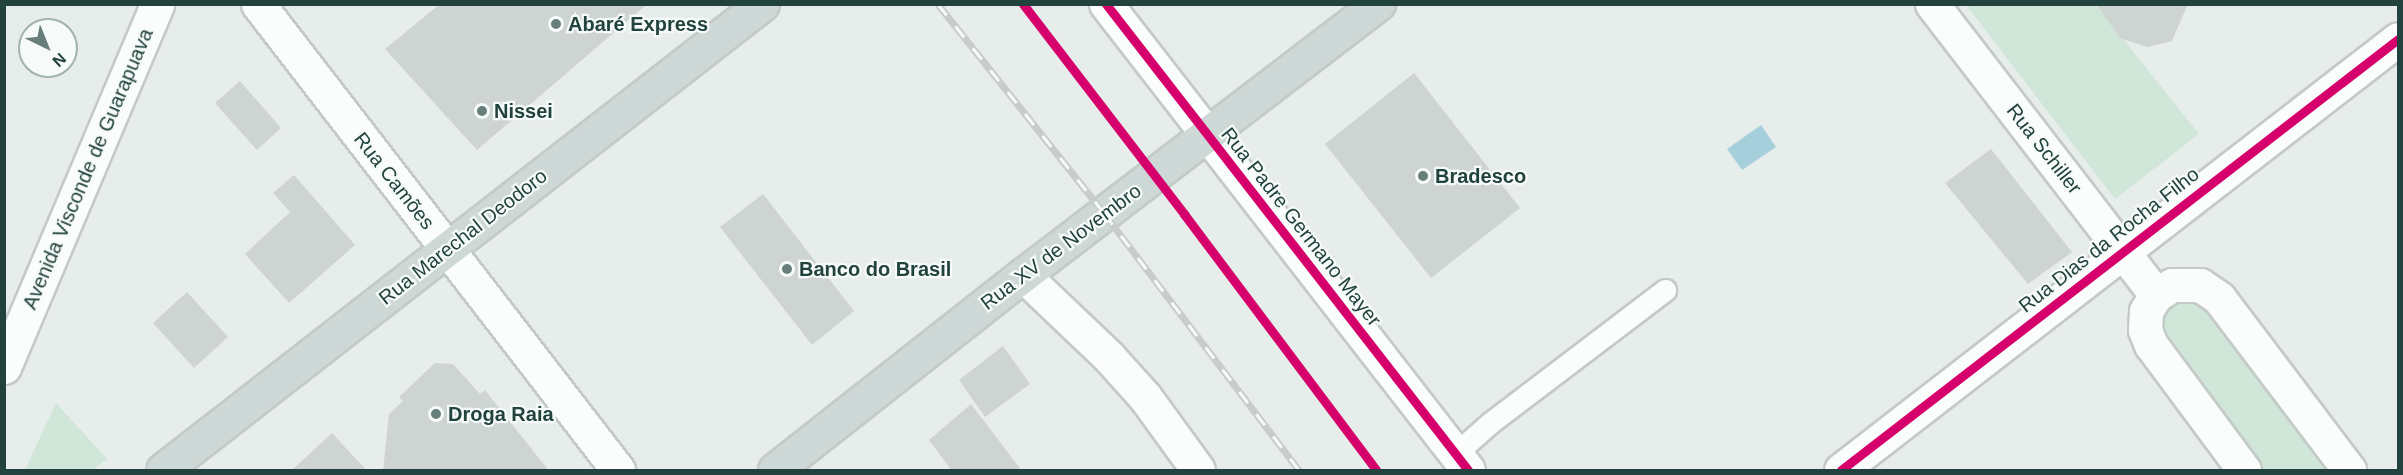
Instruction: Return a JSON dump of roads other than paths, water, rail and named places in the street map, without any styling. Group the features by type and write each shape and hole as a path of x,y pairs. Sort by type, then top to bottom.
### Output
{"main road":[{"name":"Rua Marechal Deodoro","path":"163,471 762,4"},
{"name":"Rua XV de Novembro","path":"775,471 1023,275 1378,4"}],"street":[{"name":"Avenida Visconde de Guarapuava","path":"4,367 157,4"},
{"name":"Rua Camões","path":"258,4 618,471"},
{"name":"Rua Padre Germano Mayer","path":"1106,4 1461,462"},
{"name":"Rua Schiller","path":"1932,4 2156,295"},
{"name":"Rua Dias da Rocha Filho","path":"1841,471 2398,39"},
{"path":"1023,275 1130,381 1198,471"},
{"path":"2244,471 2151,345 2145,330 2146,311 2156,295 2172,285 2200,285 2219,298 2349,471"}],"lane":[{"path":"1461,462 1490,423 1665,290"}],"water":[{"path":"1761,125 1776,147 1742,170 1727,149"}],"railway":[{"path":"938,4 1104,213 1299,470"}],"place":[{"name":"Abaré Express","path":"556,24"},
{"name":"Nissei","path":"482,111"},
{"name":"Bradesco","path":"1423,176"},
{"name":"Banco do Brasil","path":"787,269"},
{"name":"Droga Raia","path":"436,414"}]}
